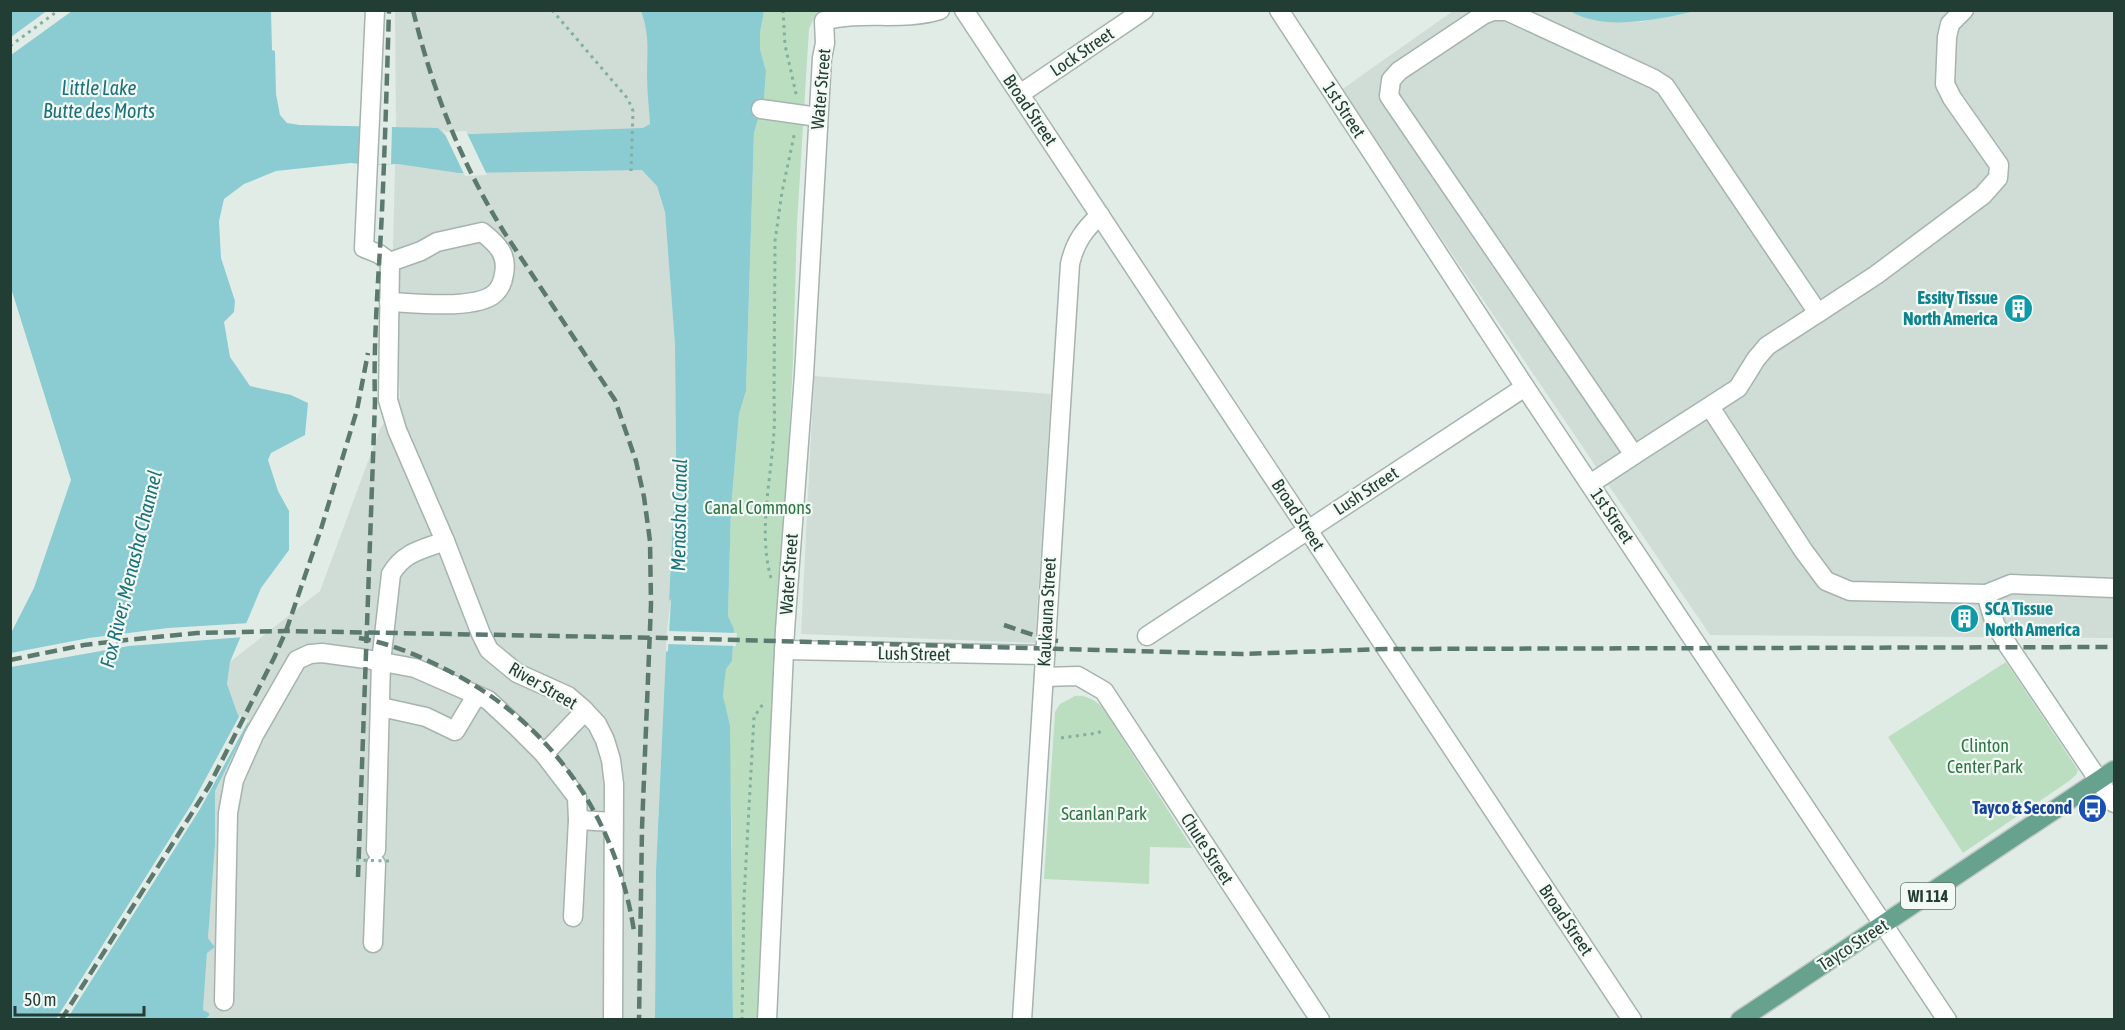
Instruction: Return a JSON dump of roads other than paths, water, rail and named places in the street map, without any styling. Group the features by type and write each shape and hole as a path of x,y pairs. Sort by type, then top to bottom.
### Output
{"main road":[{"name":"Tayco Street","path":"1740,1020 2115,770"}],"street":[{"path":"375,10 364,248 379,254 390,262 421,251 437,242 482,232 498,244 506,265 503,282 494,295 454,304 389,302"},
{"name":"Water Street","path":"767,1020 784,650 804,375 818,117 825,44 824,21 841,16 910,16 940,10"},
{"name":"Broad Street","path":"964,10 1632,1020"},
{"name":"Lock Street","path":"1020,94 1144,10"},
{"name":"1st Street","path":"1279,10 1525,387 1947,1020"},
{"path":"1590,484 1738,388 1767,346 1876,275 1953,219 1983,195 1998,178 1999,165 1952,98 1945,84 1947,37 1950,24 1964,10"},
{"path":"1635,455 1389,96 1391,81 1399,71 1483,15 1493,11 1508,11 1654,79 1665,86 1818,313"},
{"path":"761,109 818,117"},
{"name":"Kaukauna Street","path":"1022,1020 1070,264 1074,247 1082,232 1100,215"},
{"name":"River Street","path":"390,262 388,400 397,430 445,541 481,634 489,650 517,673 568,696 585,711 597,724 611,760 614,784 612,1020"},
{"name":"Lush Street","path":"1147,636 1525,387"},
{"path":"1710,406 1803,550 1826,581 1850,591 1986,594 2011,584 2115,588"},
{"path":"373,943 380,858 381,662 391,574 408,554 445,541"},
{"path":"1986,594 1999,632 2115,803"},
{"name":"Lush Street","path":"784,650 1045,655"},
{"path":"224,1001 228,813 234,780 254,735 297,660 310,654 322,653 415,668 488,700 516,726 544,754 577,798 573,916"},
{"name":"Chute Street","path":"1044,677 1078,676 1104,692 1320,1020"},
{"path":"381,707 426,717 455,731 476,696"},
{"path":"544,754 585,711"},
{"path":"578,820 614,822"}],"water":[{"path":"11,11 271,11 276,94 280,115 287,123 438,128 445,135 643,128 650,124 647,36 641,11 764,11 760,49 766,71 764,99 754,133 746,391 739,414 731,509 728,616 734,629 732,661 726,669 723,696 730,726 733,1019 655,1019 656,870 666,652 668,651 671,599 669,601 676,456 675,345 665,212 657,186 642,170 459,173 398,164 351,163 276,171 244,184 224,199 219,221 221,258 235,301 234,312 224,322 230,357 250,386 291,395 308,403 305,435 271,453 268,460 278,491 289,511 289,550 261,588 230,662 227,684 238,715 249,723 215,791 215,845 208,938 215,947 207,953 203,1010 209,1013 209,1016 205,1019 11,1019 10,635 34,588 71,480 11,288"},
{"path":"1570,11 1696,11 1649,20 1615,22 1599,21"}],"railway":[{"path":"358,877 389,10"},
{"path":"413,10 429,68 449,125 474,179 504,232 615,400 636,461 650,541 651,604 642,828 639,1020"},
{"path":"61,1020 209,786 274,658 286,631 321,529 357,410 368,353"},
{"path":"1004,625 1058,641"},
{"path":"10,660 84,645 126,640 197,633 286,631 666,638 1242,654 1386,649 2114,647"},
{"path":"359,638 403,650 483,690 546,744 572,776 594,811 612,849 625,889 634,931"}],"place":[{"name":"Essity Tissue North America","path":"2019,308"},
{"name":"SCA Tissue North America","path":"1964,619"},
{"name":"Tayco & Second","path":"2093,808"}],"water label":[{"name":"Little Lake Butte des Morts","path":"99,100"},
{"name":"Menasha Canal","path":"679,515"},
{"name":"Fox River, Menasha Channel","path":"131,569"}],"park label":[{"name":"Canal Commons","path":"758,508"},
{"name":"Clinton Center Park","path":"1985,756"},
{"name":"Scanlan Park","path":"1104,814"}]}
